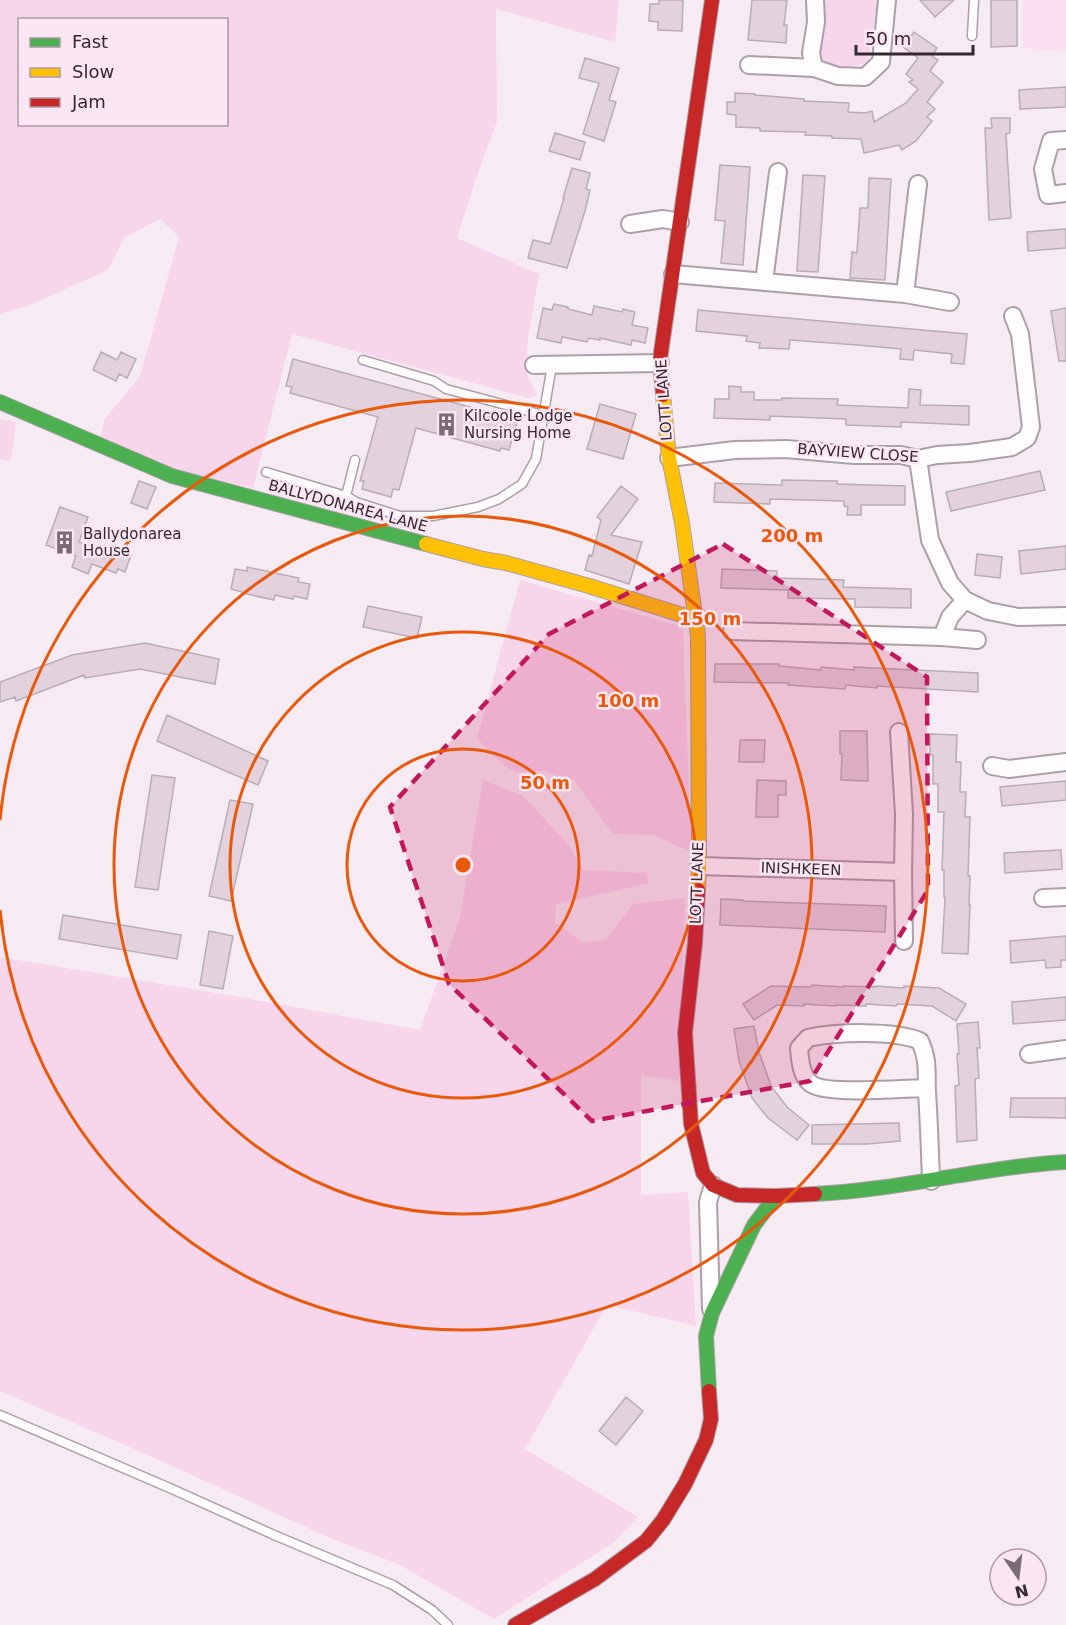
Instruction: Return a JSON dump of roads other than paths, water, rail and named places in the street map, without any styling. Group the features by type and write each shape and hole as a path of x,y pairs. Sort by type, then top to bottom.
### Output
{"street":[{"name":"LOTT LANE","path":"712,0 660,363 669,458 682,523 698,636 699,866 695,943 685,1033 691,1124 703,1173 713,1185"},
{"path":"814,68 811,53 816,22 815,0"},
{"path":"748,64 814,68 838,76 865,77 881,62 887,0"},
{"path":"1066,140 1051,141 1043,169 1048,195 1066,193"},
{"path":"764,282 778,172"},
{"path":"905,294 918,184"},
{"path":"630,224 663,219 680,222"},
{"path":"673,274 905,294 950,302"},
{"name":"BAYVIEW CLOSE","path":"669,458 735,450 786,449 854,455 901,455 918,459 1012,447 1027,438 1031,427 1020,334 1013,316"},
{"path":"534,365 660,363"},
{"name":"BALLYDONAREA LANE","path":"0,402 172,476 483,559 506,562 695,619"},
{"path":"918,459 930,540 950,584 965,600 988,610 1018,617 1066,616"},
{"path":"942,637 950,617 965,600"},
{"path":"732,631 977,639"},
{"path":"899,732 904,814 904,941"},
{"path":"992,766 1009,769 1066,762"},
{"name":"INISHKEEN","path":"699,866 903,872"},
{"path":"1043,898 1066,897"},
{"path":"927,1088 822,1089 810,1083 803,1071 799,1048 808,1038 840,1033 909,1037 920,1041 925,1053 928,1074 931,1181"},
{"path":"1029,1054 1066,1049"},
{"path":"712,1313 708,1202 713,1185 737,1195 820,1194 877,1189 1032,1164 1066,1162"},
{"path":"515,1625 595,1579 622,1560 646,1540 663,1520 685,1484 706,1440 711,1419 706,1336 712,1313 754,1225 776,1196"}],"lane":[{"path":"972,36 974,0"},
{"path":"363,360 434,381 446,389 543,415"},
{"path":"266,472 346,496 356,502 400,516 434,516 478,507 499,499 522,484 536,459 552,365"},
{"path":"346,496 356,460"},
{"path":"0,1415 393,1585 432,1610 448,1625"}],"place":[{"name":"Kilcoole Lodge Nursing Home","path":"446,425"},
{"name":"Ballydonarea House","path":"65,543"}]}
